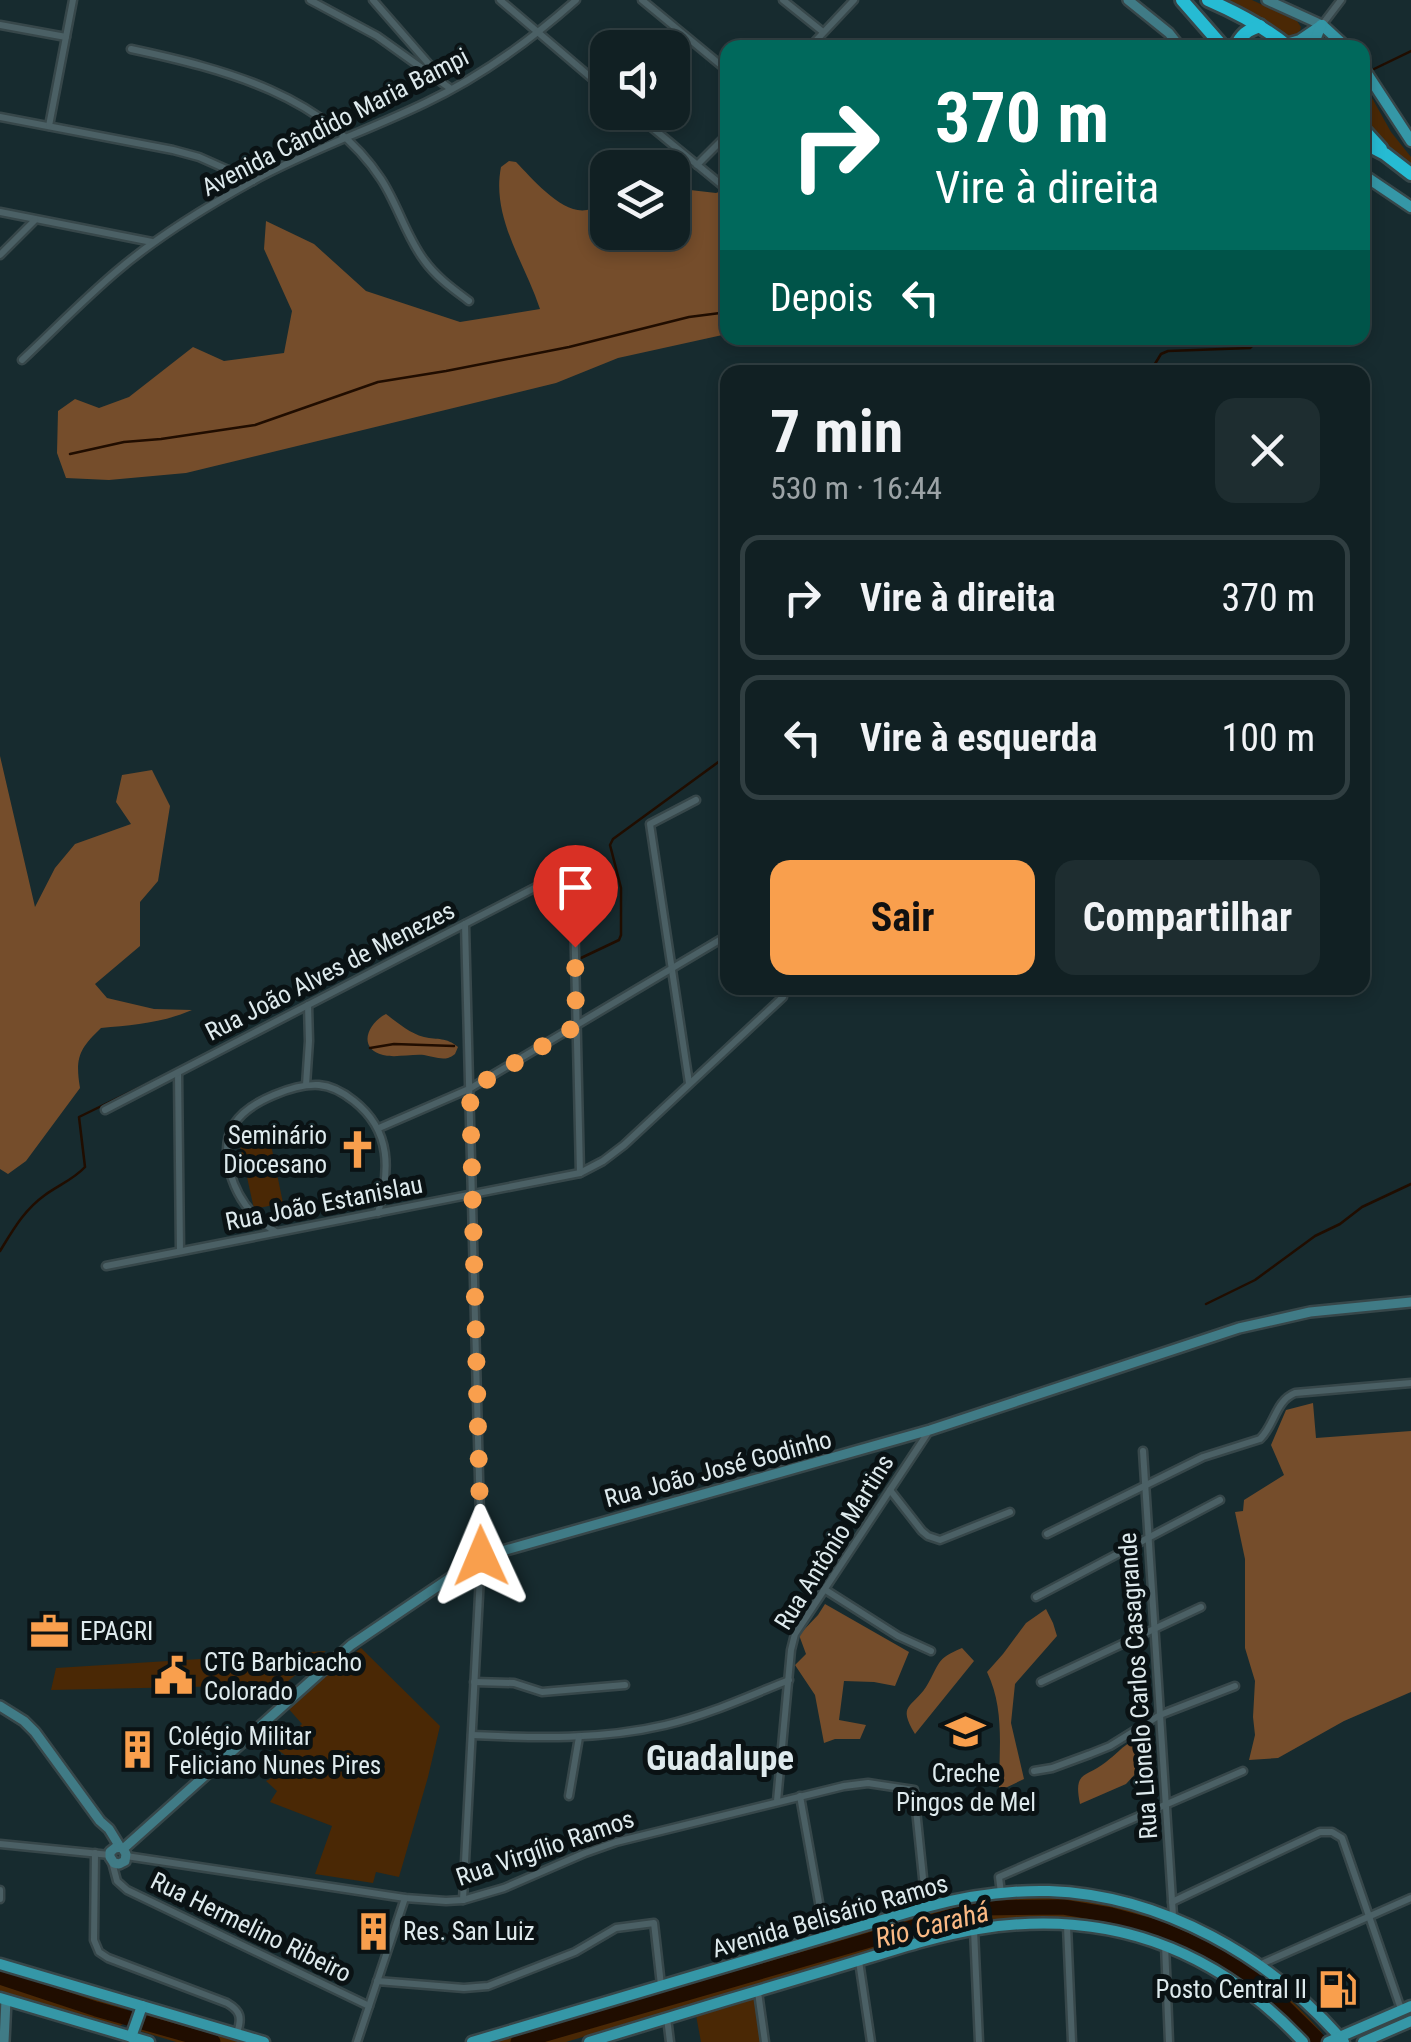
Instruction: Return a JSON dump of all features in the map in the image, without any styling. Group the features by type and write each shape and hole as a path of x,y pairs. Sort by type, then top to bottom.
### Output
{"highway":[{"path":"1182,0 1217,40"},
{"path":"1208,0 1280,40"},
{"path":"1239,40 1260,26"},
{"path":"1370,137 1411,174"},
{"path":"1370,146 1386,154"}],"main road":[{"path":"1300,40 1322,24"},
{"path":"1315,40 1322,24"},
{"path":"1322,24 1339,40"},
{"path":"1370,78 1411,141"},
{"path":"1370,179 1411,207"},
{"name":"Avenida Belisário Ramos","path":"472,2042 926,1906 966,1897 1046,1891 1097,1896 1173,1918 1218,1940 1300,1997 1336,2040"},
{"name":"Avenida Belisário Ramos","path":"594,2041 859,1961 974,1930 1020,1925 1113,1931 1165,1945 1245,1988 1302,2042"},
{"path":"0,1964 141,2010 264,2042"},
{"path":"3,1999 147,2042"},
{"path":"1336,2040 1406,2008"},
{"path":"130,2038 141,2010"},
{"path":"1363,2042 1411,2021"},
{"path":"107,2030 112,2042"}],"street":[{"path":"48,126 73,0"},
{"path":"310,0 376,36 451,89"},
{"path":"373,0 451,89"},
{"path":"500,0 590,77"},
{"name":"Avenida Cândido Maria Bampi","path":"22,360 117,270 153,242 253,181 451,89 536,33 576,0"},
{"path":"642,0 720,64"},
{"path":"783,0 823,32"},
{"path":"816,40 854,0"},
{"path":"1128,0 1175,40"},
{"path":"1267,0 1322,24 1340,0"},
{"path":"0,25 66,37"},
{"path":"131,50 204,66 252,82 324,119 379,176 425,262 469,301"},
{"path":"0,118 173,150 253,181"},
{"path":"654,130 720,184"},
{"path":"697,166 720,142"},
{"path":"0,212 153,242"},
{"path":"0,254 36,219"},
{"path":"689,1084 650,824 696,800"},
{"name":"Rua João Alves de Menezes","path":"105,1110 573,868 576,1026"},
{"path":"463,1900 481,1556 465,924"},
{"path":"378,1128 470,1090 720,940"},
{"name":"Rua João Estanislau","path":"106,1266 580,1173 614,1153 783,997"},
{"path":"306,1085 308,1005"},
{"path":"576,1026 580,1173"},
{"path":"178,1072 180,1251"},
{"path":"277,1233 256,1218 240,1198 228,1168 228,1139 237,1119 254,1104 306,1085 343,1093 363,1108 378,1128 388,1162 378,1213"},
{"name":"Rua João José Godinho","path":"118,1855 351,1645 481,1556 930,1430 1239,1328 1310,1312 1411,1302"},
{"path":"1047,1534 1210,1454 1260,1440 1287,1396 1411,1383"},
{"name":"Rua Antônio Martins","path":"777,1802 795,1634 930,1430"},
{"name":"Rua Lionelo Carlos Casagrande","path":"1143,1451 1173,1918"},
{"path":"890,1490 922,1531 934,1538 946,1538 1010,1512"},
{"path":"1036,1597 1220,1500"},
{"path":"824,1589 898,1636 931,1651"},
{"path":"1041,1682 1201,1606"},
{"path":"472,1735 580,1737 633,1732 727,1705 789,1680"},
{"path":"474,1682 514,1683 542,1692 625,1685"},
{"path":"1034,1771 1069,1764 1110,1746 1160,1715 1235,1686"},
{"path":"0,1706 34,1732 100,1821 118,1855"},
{"path":"569,1796 580,1737"},
{"path":"1000,1893 999,1877 1243,1772"},
{"name":"Rua Virgílio Ramos","path":"0,1844 118,1855 405,1898 463,1900 522,1882 602,1846 800,1796 868,1783 914,1790 926,1906"},
{"path":"800,1796 824,1936"},
{"path":"1172,1902 1320,1832 1332,1832 1342,1838 1406,2008"},
{"path":"95,1853 94,1940 102,1955 233,2006 240,2016 236,2034"},
{"name":"Rua Hermelino Ribeiro","path":"118,1855 117,1881 127,1890 369,2006"},
{"path":"0,1890 0,1899"},
{"path":"358,2042 405,1898"},
{"path":"1259,1965 1411,1898"},
{"path":"378,1981 464,1988 488,1986 576,1952 616,1928 654,1923 662,1986"},
{"path":"1068,1926 1072,2042"},
{"path":"974,1930 979,2042"},
{"path":"1165,1945 1169,2042"},
{"path":"859,1961 870,2042"},
{"path":"758,1990 765,2042"},
{"path":"3,1999 4,2042"},
{"path":"666,2018 670,2042"}],"shaded area":[{"path":"1217,0 1252,0 1297,21 1301,27 1298,37 1289,39"},
{"path":"1370,94 1391,132 1411,157 1411,164 1389,150 1370,127"},
{"path":"509,161 516,162 558,201 577,210 590,209 590,250 690,250 690,190 720,192 720,336 618,358 556,383 186,473 109,480 66,478 57,453 58,411 75,399 99,408 129,397 193,347 224,361 284,353 292,311 264,249 266,221 314,244 366,291 460,322 540,309 505,222 499,186 501,167"},
{"path":"0,756 35,907 55,868 75,844 131,824 116,802 122,775 152,770 170,806 158,881 140,902 140,946 95,984 107,998 154,1009 192,1010 158,1021 101,1028 80,1055 80,1088 26,1161 8,1174 0,1169"},
{"path":"386,1014 413,1033 454,1044 458,1047 455,1054 442,1059 375,1052 368,1035"},
{"path":"268,1130 283,1203 254,1209 238,1136"},
{"path":"1313,1403 1316,1438 1411,1431 1411,1692 1344,1721 1278,1758 1249,1760 1255,1735 1255,1681 1245,1648 1245,1559 1235,1512 1243,1511 1244,1500 1284,1475 1271,1445 1286,1410"},
{"path":"825,1604 909,1652 895,1686 844,1681 839,1720 866,1725 860,1739 824,1743 815,1695 795,1665 806,1654 799,1635"},
{"path":"1046,1609 1057,1636 1015,1684 1011,1723 1024,1779 999,1791 999,1715 987,1672 1026,1623"},
{"path":"361,1648 440,1726 399,1877 376,1872 373,1883 315,1874 332,1826 270,1802 277,1791 266,1781 285,1770 290,1759 277,1749 302,1724 287,1707"},
{"path":"962,1648 974,1661 915,1734 907,1717 909,1707 942,1659"},
{"name":"CTG Barbicacho Colorado","path":"326,1651 283,1685 51,1690 56,1668"},
{"path":"1153,1737 1153,1762 1126,1784 1080,1804 1078,1785 1083,1776 1131,1742"},
{"path":"1028,1897 1113,1906 1190,1932 1260,1974 1322,2033 1307,2038 1271,2002 1232,1972 1192,1949 1150,1933 1059,1918 1010,1918 960,1924 566,2042 484,2042 933,1909"},
{"path":"0,1969 126,2009 123,2024 0,1991"},
{"path":"758,1990 765,2042 701,2042 695,2010"},
{"path":"148,2013 245,2042 176,2042 140,2031"}],"waterway":[{"path":"1374,69 1411,51"},
{"path":"70,454 124,442 255,425 378,382 569,347 720,313"},
{"path":"1154,365 1168,351 1253,345"},
{"path":"581,958 619,940 621,935 621,888 610,845 613,839 720,761"},
{"path":"370,1048 394,1044 454,1046"},
{"path":"0,1251 31,1207 85,1167 79,1117 175,1070"},
{"path":"1206,1304 1255,1280 1362,1207 1411,1184"},
{"name":"Rio Carahá","path":"518,2042 980,1908 1063,1907 1159,1928 1202,1947 1256,1979 1320,2042"},
{"name":"Rio Carahá","path":"0,1977 213,2042"}],"place":[{"name":"Seminário Diocesano","path":"357,1149"},
{"name":"EPAGRI","path":"50,1631"},
{"name":"CTG Barbicacho Colorado","path":"174,1676"},
{"name":"Creche Pingos de Mel","path":"966,1732"},
{"name":"Colégio Militar Feliciano Nunes Pires","path":"138,1750"},
{"name":"Res. San Luiz","path":"373,1931"},
{"name":"Posto Central II","path":"1337,1989"}],"district":[{"name":"Guadalupe","path":"720,1758"}],"route":[{"path":"481,1556 470,1090 576,1026 575,947"}]}
